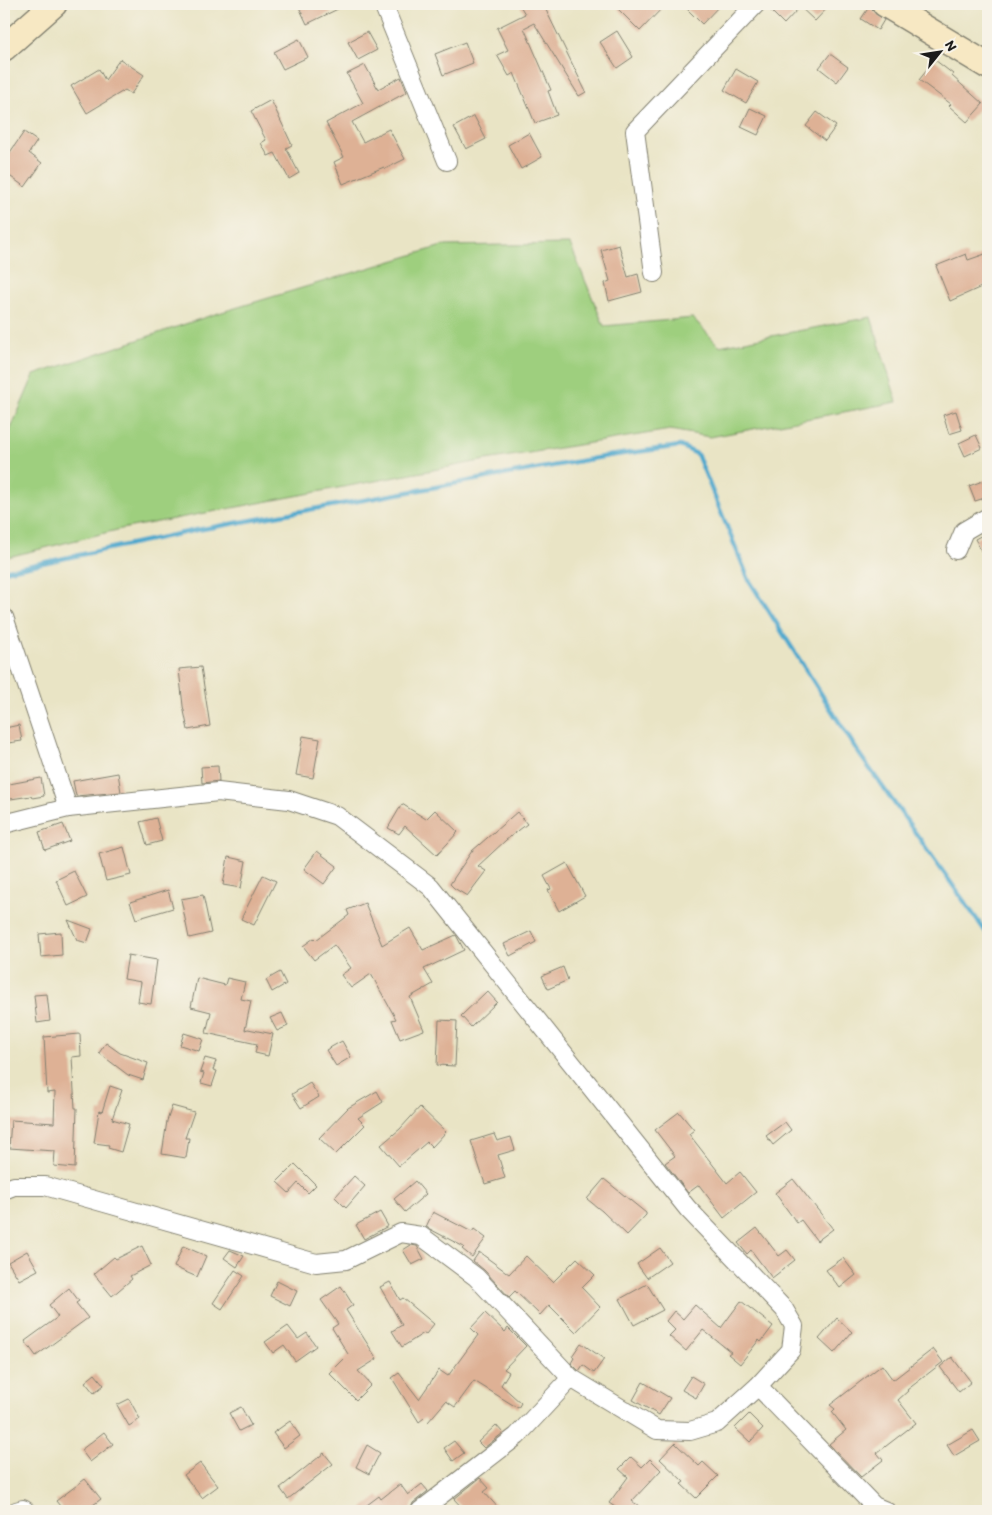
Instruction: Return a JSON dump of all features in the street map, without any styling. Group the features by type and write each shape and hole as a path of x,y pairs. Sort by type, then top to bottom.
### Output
{"street":[{"path":"4,48 54,4"},
{"path":"383,4 447,161"},
{"path":"654,273 635,131 756,4"},
{"path":"885,4 984,58"},
{"path":"956,550 964,531 988,517"},
{"path":"4,618 68,808"},
{"path":"4,824 68,808 218,792 289,800 337,816 431,887 688,1209 784,1310 794,1326 791,1350 758,1386 717,1423 690,1431 657,1430 571,1378 476,1278 421,1236 401,1233 346,1260 316,1263 45,1186 14,1186 4,1190"},
{"path":"420,1511 516,1436 571,1378"},
{"path":"758,1386 874,1506 886,1511"},
{"path":"16,1511 23,1509 26,1511"}],"green space":[{"path":"570,244 604,326 693,318 719,346 871,317 897,402 710,437 670,430 486,460 121,529 4,558 4,433 9,433 34,375 212,315 442,246"}],"building":[{"path":"305,4 348,4 307,24 299,7"},
{"path":"519,4 543,4 586,92 579,96 534,23 524,28 551,90 548,91 557,115 535,123 514,73 509,76 497,55 508,50 497,28 525,14"},
{"path":"623,4 666,4 640,31 618,9"},
{"path":"682,4 721,4 702,24"},
{"path":"766,4 790,4 797,10 784,24"},
{"path":"797,4 831,4 815,21"},
{"path":"871,4 873,11 884,20 878,30 861,19"},
{"path":"617,31 633,57 617,68 600,42"},
{"path":"367,32 377,50 358,60 348,42"},
{"path":"299,39 308,57 283,69 274,52"},
{"path":"465,42 473,63 443,75 435,54"},
{"path":"830,54 848,67 837,82 819,68"},
{"path":"120,59 144,75 131,94 125,90 87,113 71,86 99,69 105,80"},
{"path":"935,60 953,74 952,76 983,104 967,122 949,106 951,104 919,80"},
{"path":"365,65 378,89 401,77 407,92 352,122 363,142 389,129 405,159 385,169 384,167 343,184 334,162 344,157 326,123 363,103 347,74"},
{"path":"736,69 758,82 746,103 724,90"},
{"path":"271,100 292,145 286,148 299,173 289,179 275,153 268,156 261,143 266,140 251,111"},
{"path":"750,108 767,116 758,135 741,127"},
{"path":"817,112 836,126 825,141 806,126"},
{"path":"474,116 486,139 466,149 454,127"},
{"path":"24,132 37,141 29,153 42,163 25,187 4,172 4,161"},
{"path":"529,133 542,157 521,169 508,145"},
{"path":"619,245 628,277 638,274 642,292 609,301 605,283 610,281 601,250"},
{"path":"988,253 988,284 950,301 936,266 966,254 968,260"},
{"path":"956,411 962,430 949,434 943,415"},
{"path":"976,435 982,448 965,456 959,443"},
{"path":"988,479 988,497 975,501 969,486"},
{"path":"988,532 988,564 975,539"},
{"path":"201,667 210,726 188,730 179,669"},
{"path":"19,725 22,741 8,743 5,728"},
{"path":"303,736 320,739 313,778 296,775"},
{"path":"218,766 219,781 202,783 201,767"},
{"path":"118,773 121,792 76,796 73,781"},
{"path":"41,778 44,796 4,800 4,785"},
{"path":"402,804 426,819 435,810 458,832 437,855 405,826 399,834 388,828"},
{"path":"517,812 527,824 506,840 478,866 486,871 467,896 454,888 450,884 472,851"},
{"path":"156,818 162,841 147,845 140,822"},
{"path":"63,824 70,841 45,850 39,832"},
{"path":"124,847 131,875 106,881 99,854"},
{"path":"317,851 337,866 324,884 304,869"},
{"path":"228,857 246,861 241,888 223,885"},
{"path":"567,863 585,896 559,911 548,890 551,889 544,876"},
{"path":"74,871 87,897 68,906 56,880"},
{"path":"263,875 276,881 254,925 241,919"},
{"path":"168,890 173,908 136,919 130,902"},
{"path":"203,895 211,933 189,938 181,899"},
{"path":"365,903 382,945 410,928 423,950 456,935 464,950 424,969 433,984 410,997 424,1030 400,1039 392,1020 396,1019 371,974 351,988 341,975 351,968 334,945 314,960 303,946 314,938 316,940 349,915 347,910"},
{"path":"68,920 92,929 87,943 77,940"},
{"path":"531,931 536,942 510,956 504,944"},
{"path":"61,932 62,955 41,957 39,934"},
{"path":"128,955 157,960 151,1004 138,1002 141,982 124,979"},
{"path":"563,967 568,980 548,989 542,976"},
{"path":"280,972 286,984 272,992 266,980"},
{"path":"197,978 225,985 227,978 245,982 241,999 251,1001 245,1030 273,1034 268,1056 255,1053 257,1044 206,1033 211,1012 191,1007"},
{"path":"487,991 497,1002 471,1027 461,1016"},
{"path":"47,994 50,1021 37,1023 34,995"},
{"path":"282,1013 288,1026 277,1031 270,1018"},
{"path":"439,1020 457,1021 455,1066 437,1065"},
{"path":"184,1033 203,1039 199,1051 180,1045"},
{"path":"80,1034 81,1056 72,1057 75,1108 77,1108 75,1168 54,1166 55,1151 9,1148 11,1120 54,1123 55,1092 47,1093 44,1037"},
{"path":"342,1041 351,1057 336,1066 326,1050"},
{"path":"106,1043 120,1053 148,1063 143,1080 128,1075 99,1053"},
{"path":"205,1058 216,1061 213,1070 217,1071 212,1086 201,1083 204,1073 200,1072"},
{"path":"310,1083 319,1097 301,1108 292,1094"},
{"path":"110,1086 122,1090 112,1119 129,1124 121,1152 108,1148 109,1145 94,1143 99,1111 102,1112"},
{"path":"377,1091 383,1102 358,1118 365,1125 336,1154 319,1138 348,1108"},
{"path":"172,1106 194,1112 185,1138 189,1138 186,1158 162,1154 167,1121"},
{"path":"420,1107 446,1132 432,1147 427,1142 399,1166 381,1145 400,1129"},
{"path":"679,1112 694,1130 689,1134 727,1183 740,1172 756,1192 724,1218 699,1185 688,1193 665,1163 675,1156 655,1130"},
{"path":"785,1122 791,1130 773,1145 766,1136"},
{"path":"494,1134 497,1141 511,1137 515,1150 498,1155 505,1178 485,1184 471,1141"},
{"path":"295,1164 316,1185 308,1193 298,1183 289,1193 277,1182"},
{"path":"354,1176 365,1186 346,1208 335,1197"},
{"path":"604,1179 646,1213 627,1235 587,1199"},
{"path":"793,1179 833,1229 817,1241 801,1220 797,1223 775,1193"},
{"path":"415,1181 426,1194 405,1212 394,1199"},
{"path":"380,1212 388,1226 364,1239 356,1225"},
{"path":"433,1212 472,1232 474,1229 486,1238 472,1257 462,1249 464,1247 426,1227"},
{"path":"757,1228 779,1256 787,1250 795,1260 772,1278 751,1250 747,1254 738,1243"},
{"path":"411,1245 417,1246 424,1259 412,1265 403,1250"},
{"path":"142,1246 151,1265 130,1276 132,1279 112,1296 94,1274 114,1257 116,1259"},
{"path":"183,1246 206,1256 197,1277 174,1267"},
{"path":"660,1248 670,1262 647,1278 637,1264"},
{"path":"230,1250 244,1256 237,1267 224,1258"},
{"path":"27,1251 38,1270 19,1280 8,1262"},
{"path":"479,1252 509,1274 526,1256 553,1282 577,1258 595,1275 582,1288 600,1307 576,1332 549,1305 540,1315 515,1291 509,1297 473,1261"},
{"path":"843,1258 856,1275 840,1288 826,1270"},
{"path":"235,1270 244,1276 222,1309 213,1303"},
{"path":"277,1281 297,1291 290,1306 270,1296"},
{"path":"390,1282 400,1300 403,1298 434,1324 426,1334 424,1333 402,1347 392,1331 402,1325 380,1287"},
{"path":"647,1284 663,1310 634,1325 620,1299"},
{"path":"341,1286 353,1305 346,1310 377,1359 358,1371 371,1385 356,1400 329,1373 348,1354 332,1328 338,1324 321,1300"},
{"path":"69,1288 79,1301 76,1303 88,1318 36,1356 25,1341 58,1317 49,1305"},
{"path":"741,1301 773,1326 740,1364 728,1354 731,1352 703,1330 686,1351 669,1336 675,1330 666,1321 674,1311 683,1319 695,1305 721,1328"},
{"path":"485,1313 505,1332 508,1328 526,1346 504,1369 509,1372 501,1385 521,1403 518,1408 474,1381 455,1407 446,1401 428,1422 424,1418 419,1422 392,1378 399,1373 419,1399 439,1370 448,1376 478,1335 471,1328"},
{"path":"837,1318 852,1332 834,1353 819,1339"},
{"path":"288,1326 298,1339 307,1333 316,1346 295,1361 284,1345 273,1353 265,1342"},
{"path":"581,1343 604,1359 594,1373 583,1365 579,1371 571,1363 574,1358 572,1356"},
{"path":"933,1349 943,1362 907,1390 898,1400 916,1423 877,1453 883,1460 861,1477 829,1444 846,1430 832,1412 835,1409 830,1405 882,1365 893,1380"},
{"path":"952,1357 971,1382 959,1392 940,1367"},
{"path":"95,1374 104,1385 94,1393 85,1382"},
{"path":"691,1376 704,1384 696,1398 682,1390"},
{"path":"643,1382 670,1398 659,1415 633,1400"},
{"path":"129,1399 140,1419 129,1426 117,1405"},
{"path":"241,1407 251,1425 239,1431 229,1413"},
{"path":"749,1414 763,1428 750,1442 735,1428"},
{"path":"290,1421 300,1436 284,1448 273,1433"},
{"path":"496,1425 503,1433 484,1448 478,1442"},
{"path":"973,1430 980,1441 954,1456 947,1445"},
{"path":"104,1432 113,1444 90,1462 81,1450"},
{"path":"454,1441 464,1453 453,1461 444,1448"},
{"path":"675,1443 699,1466 703,1462 718,1476 696,1498 681,1484 684,1482 660,1459"},
{"path":"367,1445 380,1453 369,1474 356,1467"},
{"path":"324,1453 333,1464 288,1499 280,1488"},
{"path":"631,1457 642,1467 650,1459 661,1470 632,1501 646,1511 621,1511 609,1503 628,1477 619,1469"},
{"path":"200,1463 218,1486 202,1498 184,1475"},
{"path":"480,1478 489,1488 484,1492 501,1511 465,1511 454,1499"},
{"path":"85,1479 101,1499 85,1511 64,1511 56,1501"},
{"path":"400,1484 408,1495 422,1484 428,1491 413,1503 410,1511 359,1511 379,1496 381,1499"}],"waterway":[{"path":"4,571 197,530 608,456 680,446 697,454 749,580 860,755 988,935"}]}
